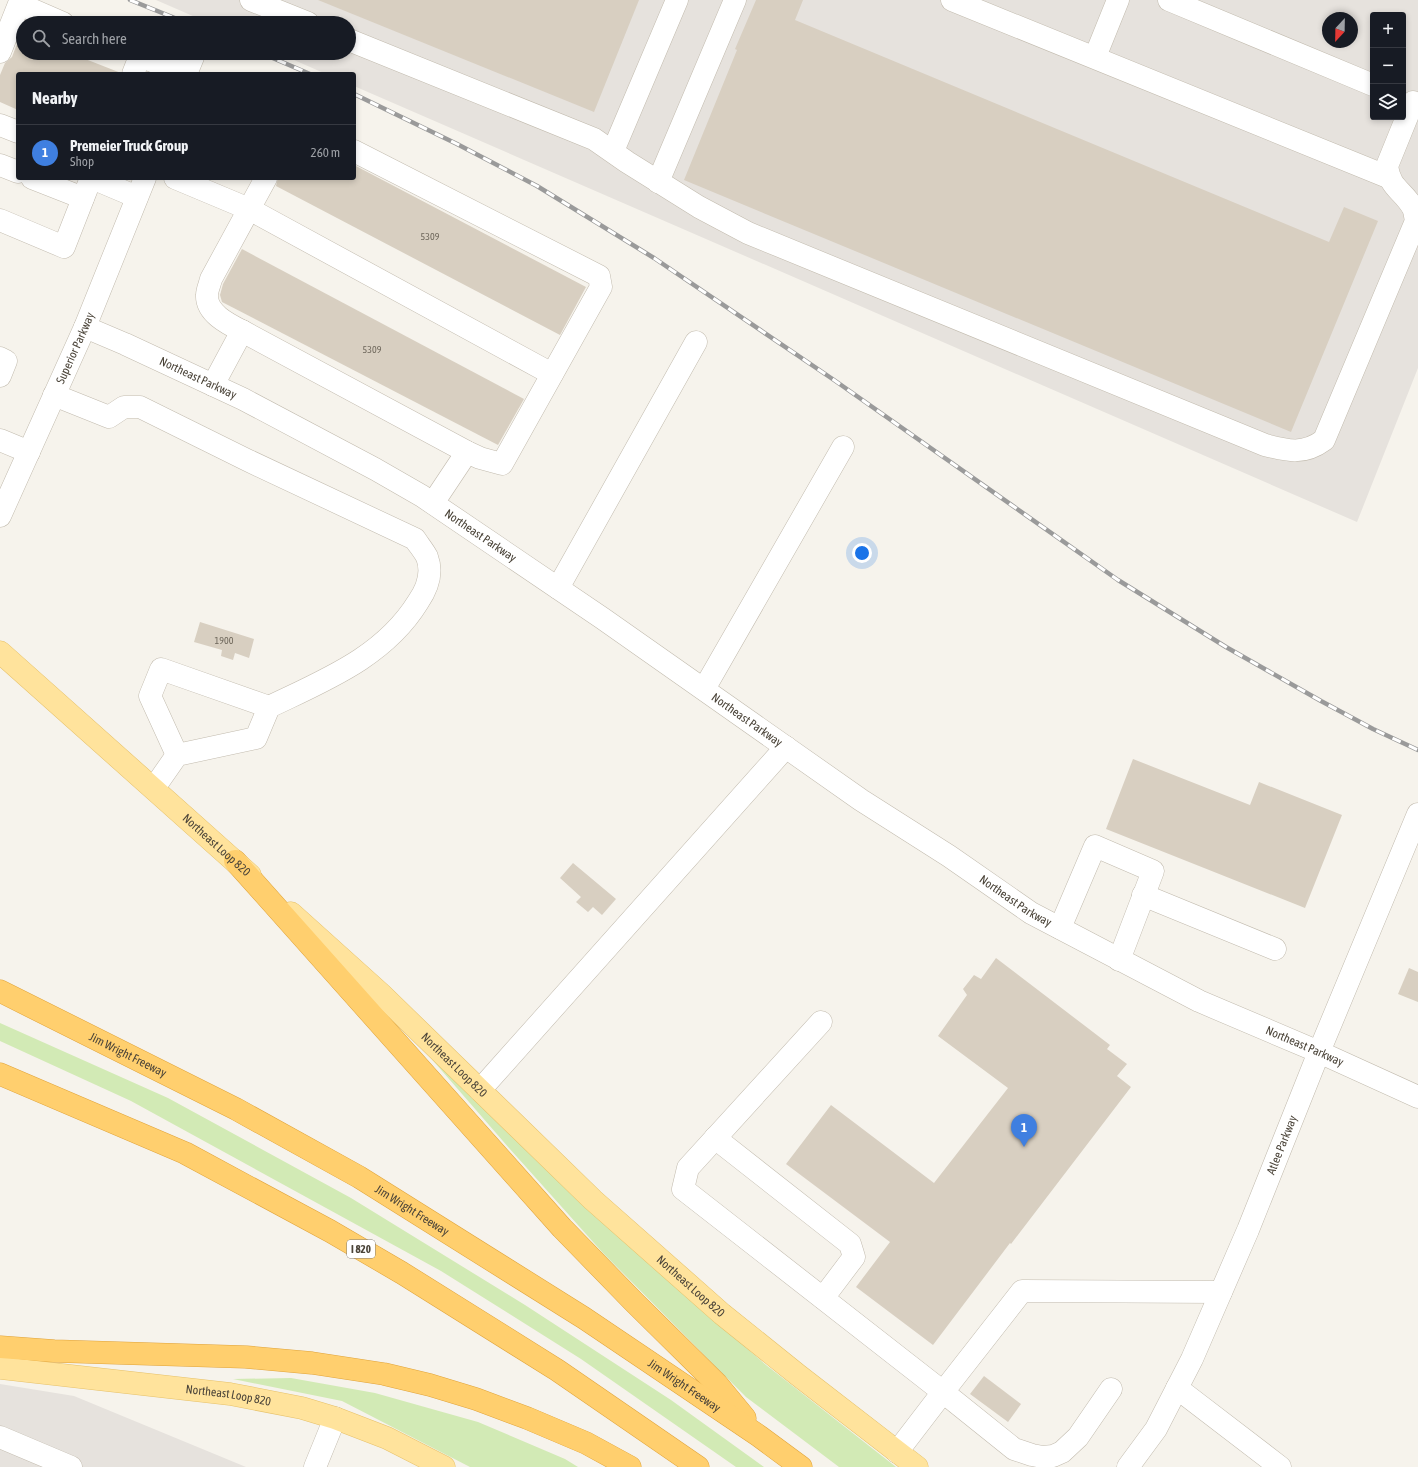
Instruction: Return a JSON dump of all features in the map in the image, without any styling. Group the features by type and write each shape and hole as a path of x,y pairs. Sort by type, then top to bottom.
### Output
{"highway":[{"path":"235,861 562,1228 717,1384 759,1436"},
{"name":"Jim Wright Freeway","path":"0,991 236,1109 359,1178 584,1318 759,1436 801,1467"},
{"name":"I 820","path":"0,1074 185,1153 330,1231 402,1273 557,1370 698,1467"},
{"path":"0,1347 54,1351 246,1357 312,1363 384,1374 430,1385 476,1399 527,1418 586,1443 630,1467"}],"main road":[{"name":"Northeast Loop 820","path":"0,652 154,788 381,994 593,1200 722,1314 917,1467"},
{"name":"Northeast Loop 820","path":"0,1368 230,1394 302,1408 335,1418 387,1438 444,1467"}],"street":[{"path":"251,0 291,16"},
{"path":"613,151 677,0"},
{"path":"658,182 735,0"},
{"path":"952,0 1388,177"},
{"path":"1095,57 1118,0"},
{"path":"1169,0 1371,84"},
{"path":"0,52 19,4 47,16"},
{"path":"356,43 594,139 699,208 748,233 1265,445 1287,450 1303,450 1316,446 1324,440 1416,221 1413,209 1404,196 1394,187 1388,177 1387,166 1411,101"},
{"path":"135,61 188,68"},
{"path":"0,125 16,131"},
{"path":"265,180 211,279 207,295 210,307 220,318 242,331 467,452 480,458 502,464 601,287 599,276 356,152"},
{"path":"0,165 16,171"},
{"path":"37,180 83,198"},
{"path":"0,220 64,247 90,180"},
{"path":"102,180 141,187"},
{"path":"180,180 249,209 552,374"},
{"name":"Superior Parkway","path":"0,516 85,327 141,187"},
{"name":"Northeast Parkway","path":"85,327 243,399 375,469 433,503 704,689 861,800 949,856 1031,913 1199,1001 1319,1052 1418,1097"},
{"path":"213,385 242,331"},
{"path":"558,588 696,342"},
{"path":"0,358 6,361 0,376"},
{"path":"54,396 109,417 124,407 140,407 415,539 427,556 429,576 426,591 410,616 389,639 360,661 269,707 256,738 177,755 154,788"},
{"path":"0,440 29,452"},
{"path":"704,689 843,447"},
{"path":"433,503 467,452"},
{"path":"177,755 150,696 161,669 269,707"},
{"path":"480,1090 786,747"},
{"name":"Atlee Parkway","path":"1128,1467 1156,1429 1192,1359 1248,1230 1319,1052 1418,814"},
{"path":"1060,928 1095,846 1153,870 1119,960"},
{"path":"1143,895 1275,949"},
{"path":"821,1022 688,1168 683,1189 1014,1449 1043,1457 1053,1456 1062,1452 1078,1437 1111,1389"},
{"path":"714,1138 850,1244 854,1257 823,1298"},
{"path":"897,1452 1022,1291 1221,1292"},
{"path":"1177,1388 1280,1467"},
{"path":"315,1467 335,1418"},
{"path":"0,1437 71,1467"}],"shaded area":[{"path":"156,0 1418,0 1418,368 1357,522 356,87 356,72 321,72 294,60 356,60 356,16 193,16"},
{"path":"0,1384 74,1396 246,1467 0,1467"}],"green space":[{"path":"0,1023 168,1098 351,1198 525,1305 671,1400 764,1467 736,1467 581,1359 441,1271 131,1101 0,1041"},
{"path":"429,1056 635,1251 766,1365 896,1467 839,1467 746,1397 603,1253"},
{"path":"291,1378 375,1393 478,1422 565,1459 578,1467 470,1467 342,1401 233,1379"}],"building":[{"path":"318,0 639,0 594,112"},
{"path":"756,0 803,0 795,20 1329,242 1344,207 1378,221 1291,432 684,180 737,50 735,49"},
{"path":"16,46 16,60 88,60 118,72 16,72 16,109 0,102 0,75 5,63 12,57"},
{"path":"356,166 586,287 560,335 276,186 278,180 356,180"},
{"path":"242,249 524,399 498,445 222,302 220,295 223,284"},
{"path":"200,622 254,639 249,658 235,653 233,660 221,656 222,650 194,642"},
{"path":"1133,759 1250,805 1259,782 1342,815 1305,908 1106,829"},
{"path":"573,863 616,899 602,915 593,907 588,912 576,902 581,897 560,878"},
{"path":"996,958 1110,1045 1107,1049 1127,1064 1117,1076 1131,1087 933,1345 856,1287 890,1242 786,1164 831,1105 934,1183 1008,1088 938,1036 967,995 963,989 974,975 981,979"},
{"path":"1409,968 1418,972 1418,1002 1398,994"},
{"path":"984,1376 1021,1404 1008,1422 970,1394"}],"railway":[{"path":"130,0 170,16"},
{"path":"277,60 305,72"},
{"path":"356,95 457,144 537,186 654,258 834,380 1118,580 1226,647 1321,701 1373,729 1418,750"}],"place":[{"name":"Premeier Truck Group","path":"1024,1147"}]}
